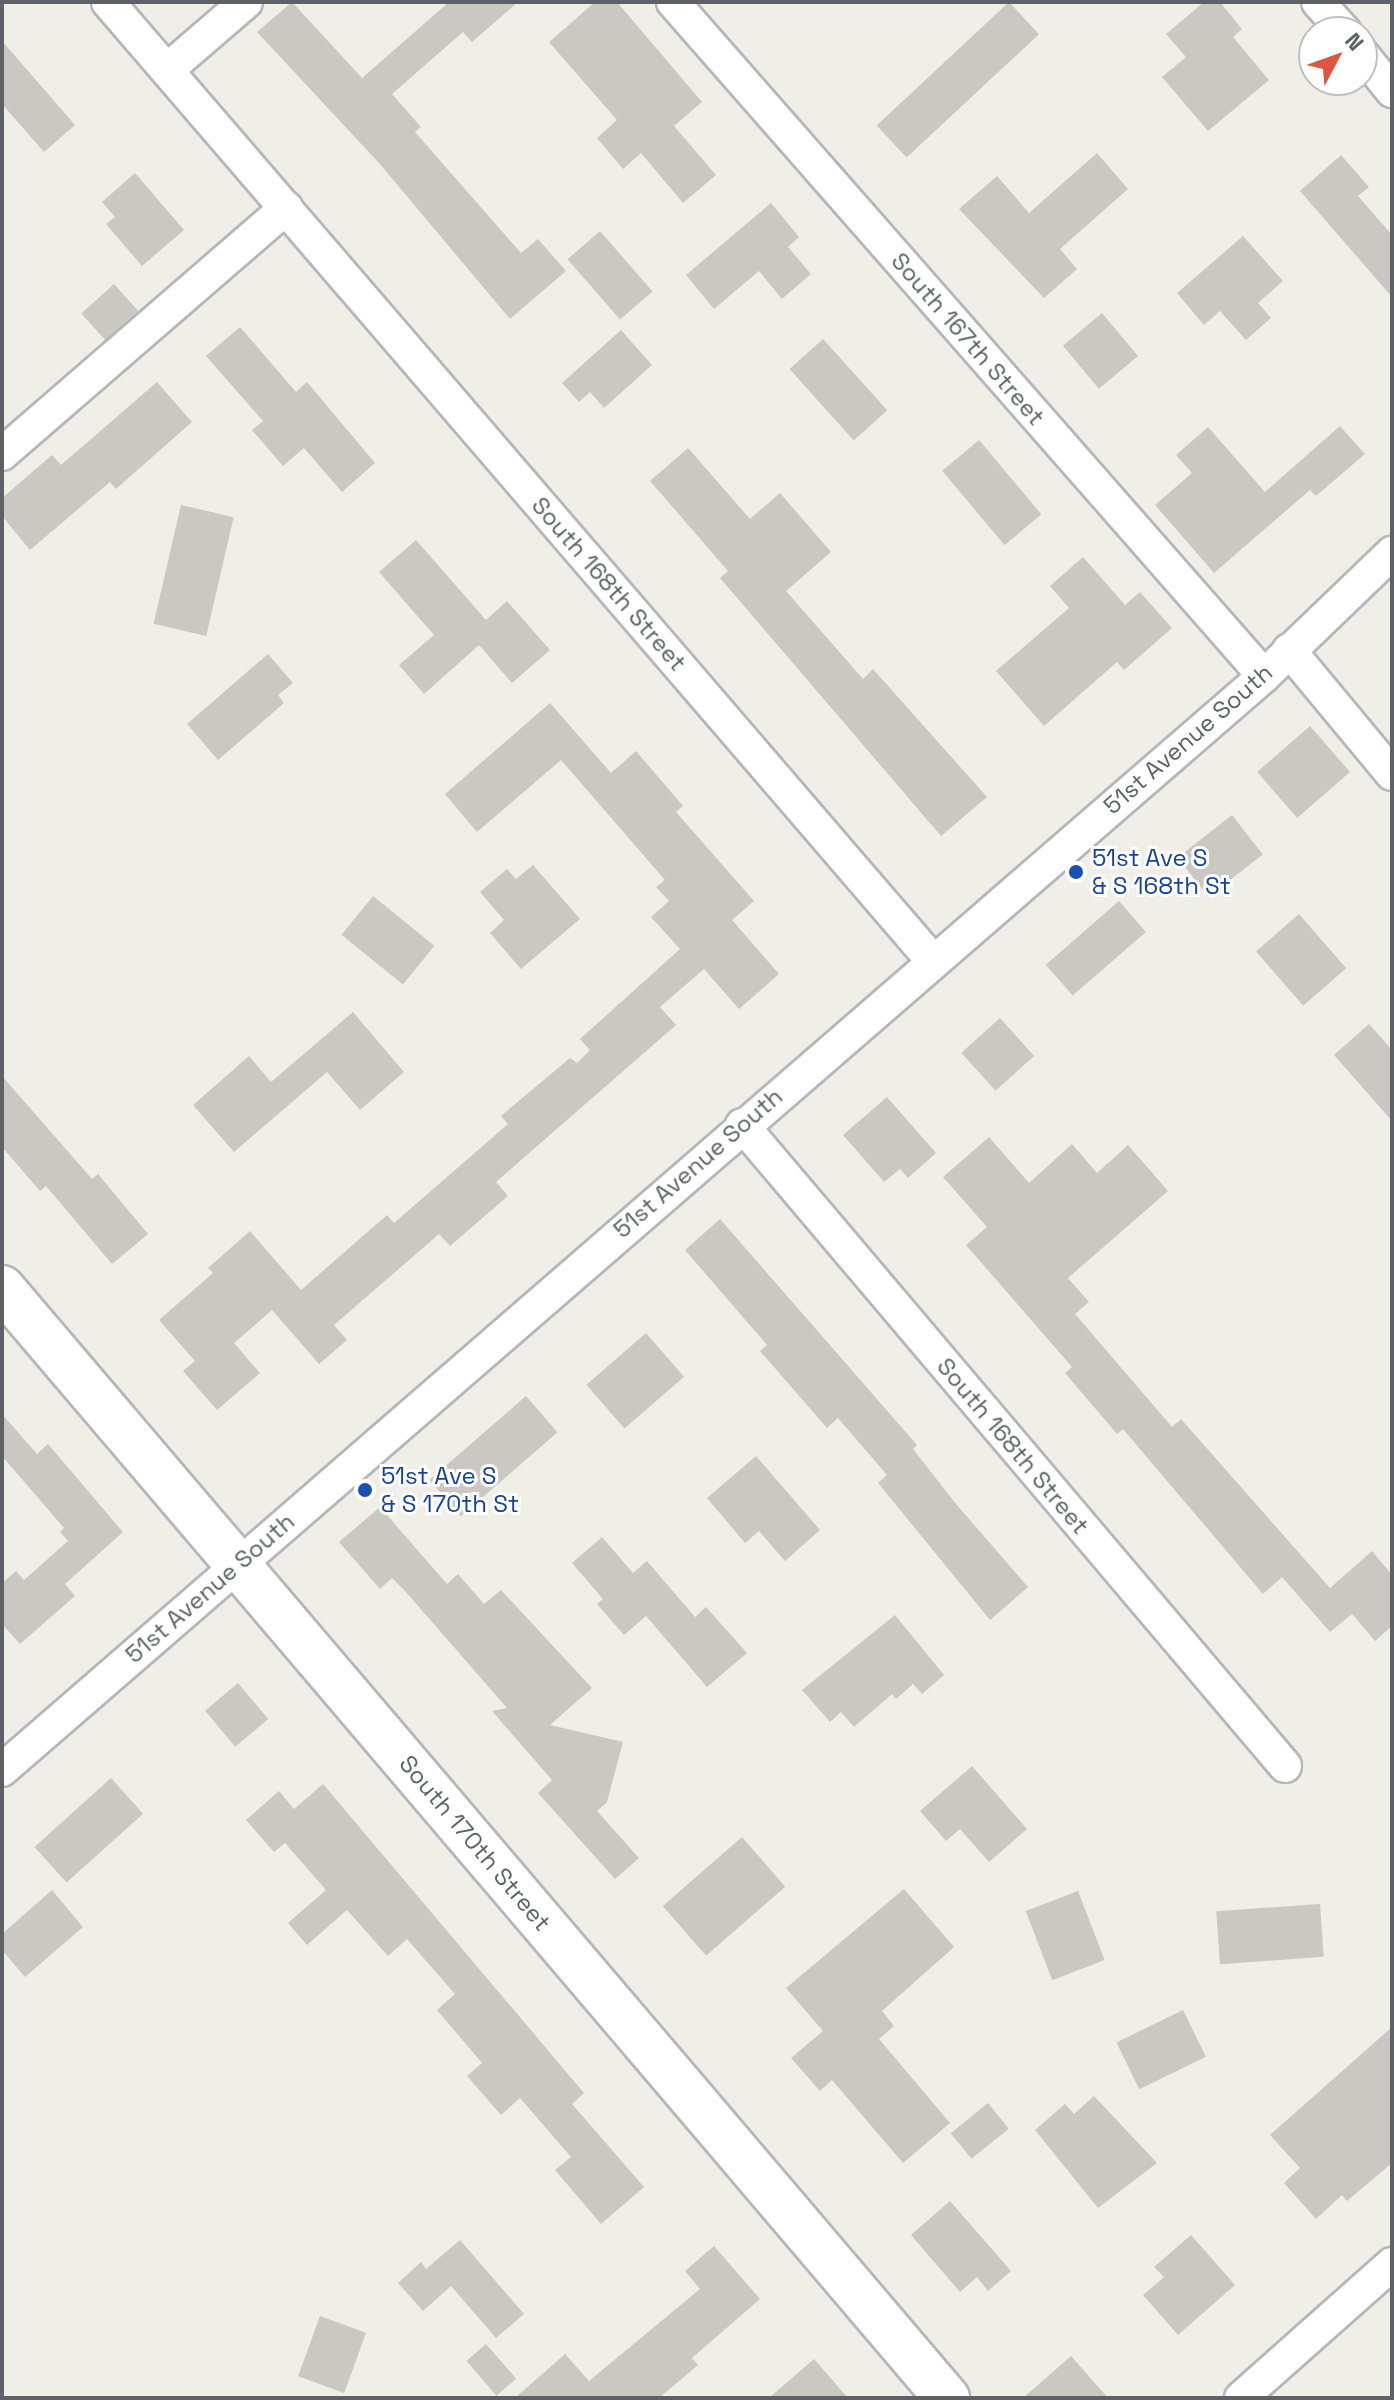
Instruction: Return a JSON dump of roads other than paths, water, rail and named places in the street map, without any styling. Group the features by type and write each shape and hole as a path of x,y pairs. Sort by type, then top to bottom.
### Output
{"street":[{"name":"South 168th Street","path":"108,2 932,960"},
{"path":"167,70 246,2"},
{"name":"South 167th Street","path":"673,2 1264,676"},
{"path":"1378,74 1392,91"},
{"path":"2,454 286,208"},
{"name":"51st Avenue South","path":"2,1770 932,960 1264,676 1392,553"},
{"path":"1289,650 1392,774"},
{"name":"South 168th Street","path":"742,1125 1285,1766"},
{"name":"South 170th Street","path":"2,1288 947,2398"},
{"path":"1241,2398 1392,2264"}],"place":[{"name":"51st Ave S & S 168th St","path":"1076,872"},
{"name":"51st Ave S & S 170th St","path":"365,1490"}]}
